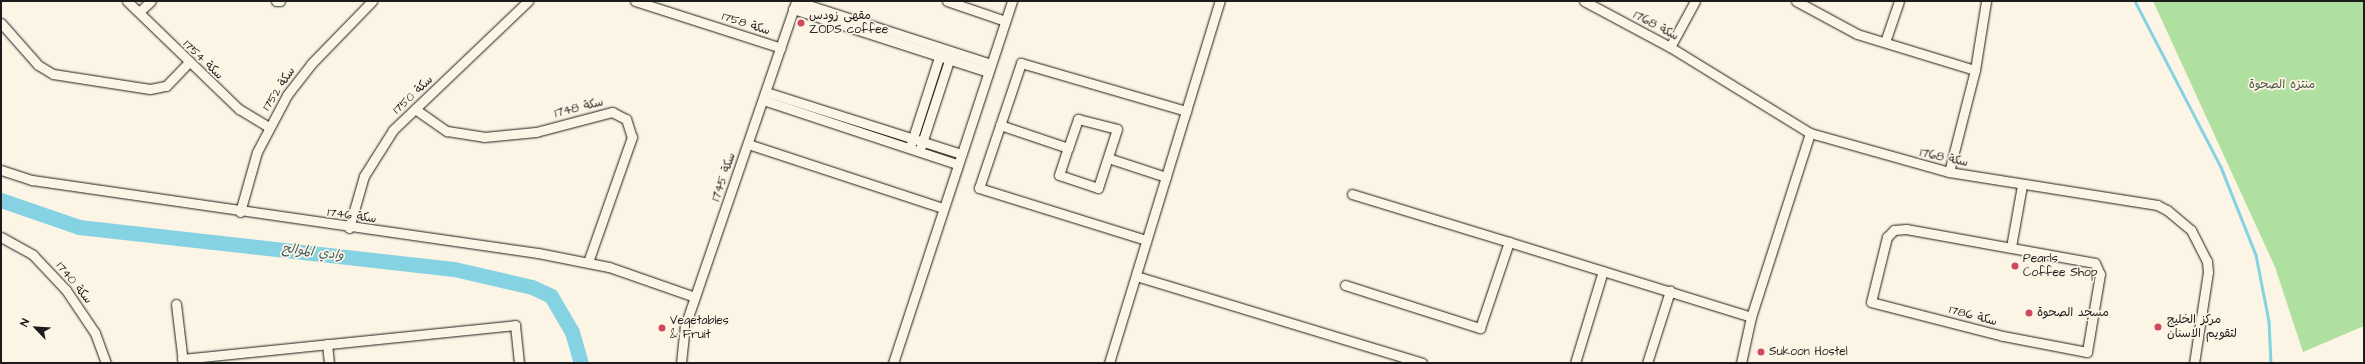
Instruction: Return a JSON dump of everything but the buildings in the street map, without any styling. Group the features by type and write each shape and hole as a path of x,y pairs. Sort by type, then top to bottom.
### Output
{"street":[{"name":"سكة 1754","path":"127,1 188,63 248,117 269,127"},
{"path":"139,12 151,1"},
{"name":"سكة 1752","path":"240,212 257,152 269,127 307,68 372,1"},
{"name":"سكة 1750","path":"349,228 358,193 372,161 393,130 528,1"},
{"name":"سكة 1758","path":"638,1 781,48"},
{"path":"947,1 1005,21"},
{"path":"893,363 942,208 1012,1"},
{"path":"1109,363 1220,1"},
{"name":"سكة 1768","path":"1584,1 1670,46 1810,133 1949,172 2022,185 2157,205 2184,224 2203,251 2208,272 2194,363"},
{"path":"1670,46 1695,1"},
{"path":"1796,1 1831,22 1885,42 1975,70"},
{"path":"1885,42 1899,1"},
{"path":"1949,172 1975,70 1986,1"},
{"path":"795,4 989,68"},
{"name":"سكة 1745","path":"681,363 685,326 795,4"},
{"path":"1,23 38,65 53,74 150,89 166,86 188,63"},
{"path":"909,148 941,52"},
{"path":"919,151 951,56"},
{"path":"1146,240 979,188 1021,63 1186,111"},
{"path":"764,96 913,138 961,154"},
{"path":"764,96 957,164"},
{"name":"سكة 1748","path":"415,109 448,131 484,137 536,132 612,112 626,118 632,136 588,262"},
{"path":"1078,119 1118,129 1098,188 1059,175 1068,148 1078,119"},
{"path":"1000,125 1068,148"},
{"path":"1741,363 1751,317 1810,133"},
{"path":"748,144 942,208"},
{"path":"1108,158 1166,177"},
{"name":"سكة 1746","path":"1,170 32,180 240,212 588,262 609,266 695,298"},
{"path":"2011,247 2022,185"},
{"path":"1352,194 1751,317"},
{"name":"سكة 1786","path":"1906,229 2011,247 2095,263 2100,274 2087,352 2003,336 1871,302 1884,245 1894,230 1906,229"},
{"name":"سكة 1740","path":"1,237 33,254 66,290 95,333 106,363"},
{"path":"1345,285 1480,328 1509,242"},
{"path":"1575,363 1603,271"},
{"path":"1136,276 1422,363"},
{"path":"1648,363 1670,291"},
{"path":"176,304 182,361 327,344 515,325 519,363"},
{"path":"327,344 329,363"}],"green space":[{"name":"منتزه الصحوة","path":"2153,1 2364,1 2364,326 2303,352 2275,267"}],"waterway":[{"path":"2135,1 2221,167 2256,255 2269,321 2271,363"},
{"name":"وادي الموالح","path":"1,200 79,227 454,269 532,287 551,296 572,332 581,363"}],"place":[{"name":"مقهى زودس ZODS coffee","path":"801,23"},
{"name":"Pearls Coffee Shop","path":"2015,266"},
{"name":"مسجد الصحوة","path":"2029,313"},
{"name":"مركز الخليج لتقويم الاسنان","path":"2158,327"},
{"name":"Vegetables & Fruit","path":"662,328"},
{"name":"Sukoon Hostel","path":"1761,352"}]}
